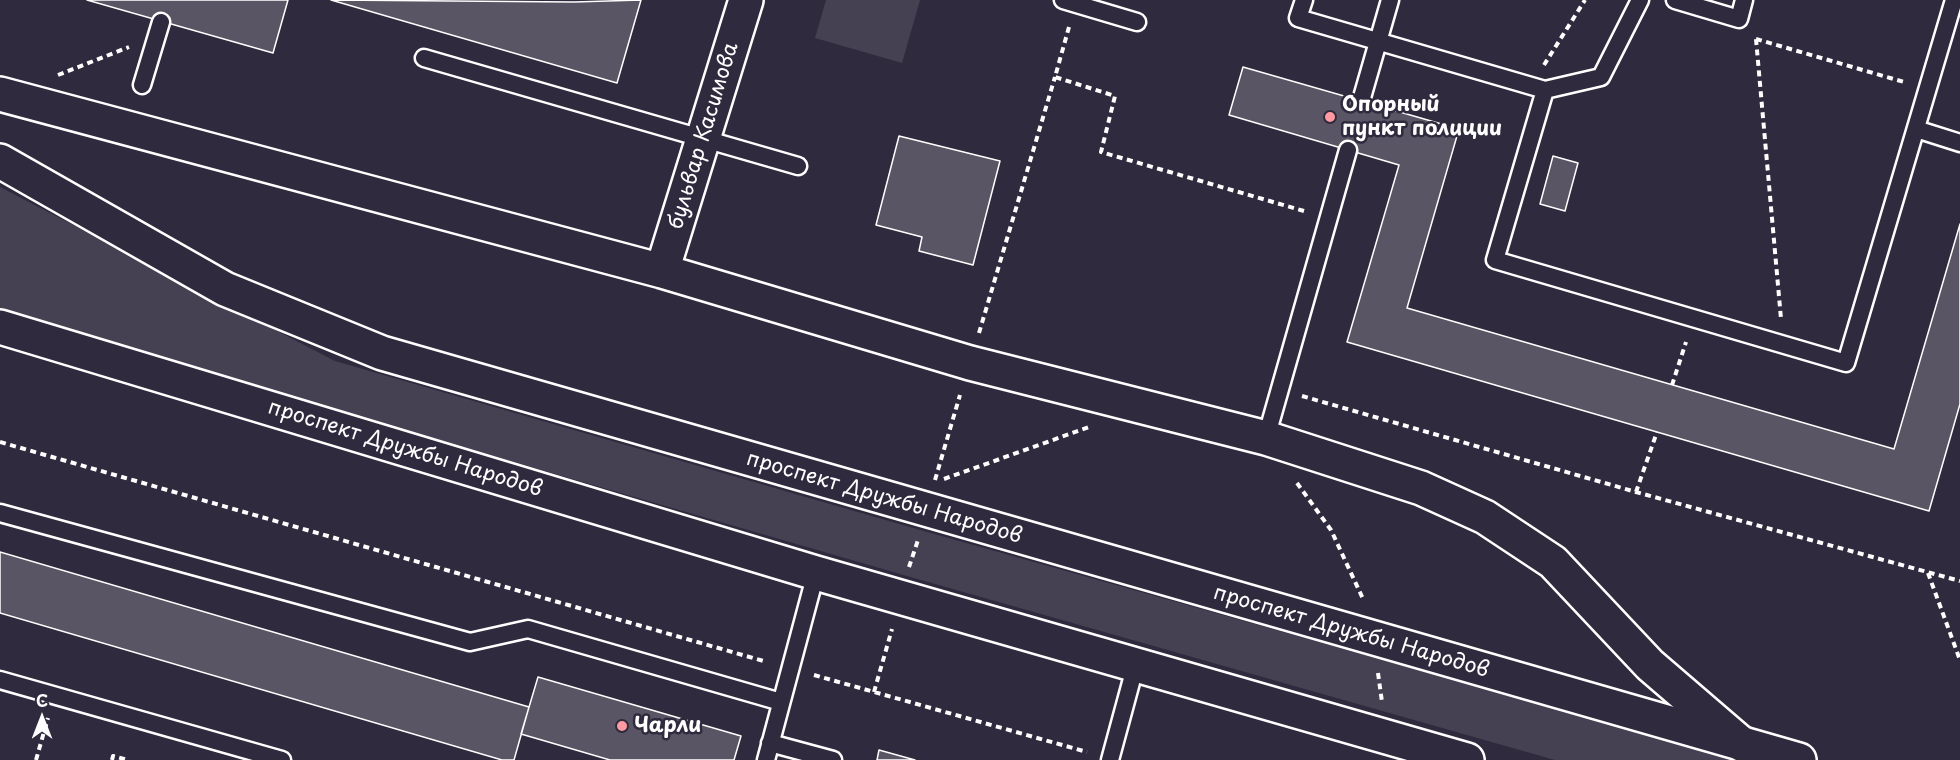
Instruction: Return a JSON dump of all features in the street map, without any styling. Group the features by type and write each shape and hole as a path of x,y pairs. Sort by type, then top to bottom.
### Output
{"street":[{"name":"бульвар Касимова","path":"662,271 746,0"},
{"path":"0,94 662,271 970,363 1266,438 1421,488 1485,517 1553,562 1650,665 1743,745"},
{"name":"проспект Дружбы Народов","path":"0,161 225,289 382,353 1798,760"},
{"name":"проспект Дружбы Народов","path":"0,327 816,573 1386,736 1446,757"}],"lane":[{"path":"1304,0 1298,18 1538,88 1601,77 1641,0"},
{"path":"1361,101 1390,0"},
{"path":"1675,0 1738,19 1744,0"},
{"path":"1538,88 1495,260 1846,363 1954,0"},
{"path":"1070,2 1137,22"},
{"path":"142,86 159,28"},
{"path":"424,58 798,166"},
{"path":"1916,129 1960,142"},
{"path":"1266,438 1348,150"},
{"path":"0,513 470,642 528,630 781,702"},
{"path":"766,760 816,573"},
{"path":"1110,760 1136,664"},
{"path":"0,680 282,760"},
{"path":"770,743 833,760"}],"path":[{"path":"1538,88 1585,0"},
{"path":"1070,2 1055,77 934,483 1145,407"},
{"path":"1738,19 1756,39 1928,89"},
{"path":"68,79 57,76 159,28"},
{"path":"1756,39 1783,345"},
{"path":"1055,77 1116,96 1101,152 1328,218"},
{"path":"1672,385 1694,318"},
{"path":"1279,389 1636,492 1960,581"},
{"path":"1636,492 1657,432"},
{"path":"1266,438 1331,530 1364,602 1374,639 1386,736"},
{"path":"0,442 1110,760"},
{"path":"907,576 920,530"},
{"path":"1928,573 1960,660"},
{"path":"874,692 894,619"},
{"path":"36,760 55,696"},
{"path":"112,760 113,756 128,760"}],"shaded area":[{"path":"826,0 920,0 902,63 815,38"},
{"path":"0,187 335,361 920,530 1739,760 1555,760 907,576 0,313"}],"building":[{"path":"87,0 288,0 273,53"},
{"path":"331,0 574,2 641,0 617,83"},
{"path":"1243,67 1459,129 1407,308 1894,449 1960,224 1960,404 1929,511 1347,342 1399,165 1229,115"},
{"path":"899,136 1000,161 973,265 919,251 922,237 876,225"},
{"path":"1553,156 1578,163 1565,211 1540,204"},
{"path":"0,552 529,707 514,760 502,760 0,613"},
{"path":"538,677 741,736 734,760 610,760 521,734"},
{"path":"879,750 915,760 877,760"}],"place":[{"name":"Опорный пункт полиции","path":"1330,117"},
{"name":"Чарли","path":"622,726"}]}
